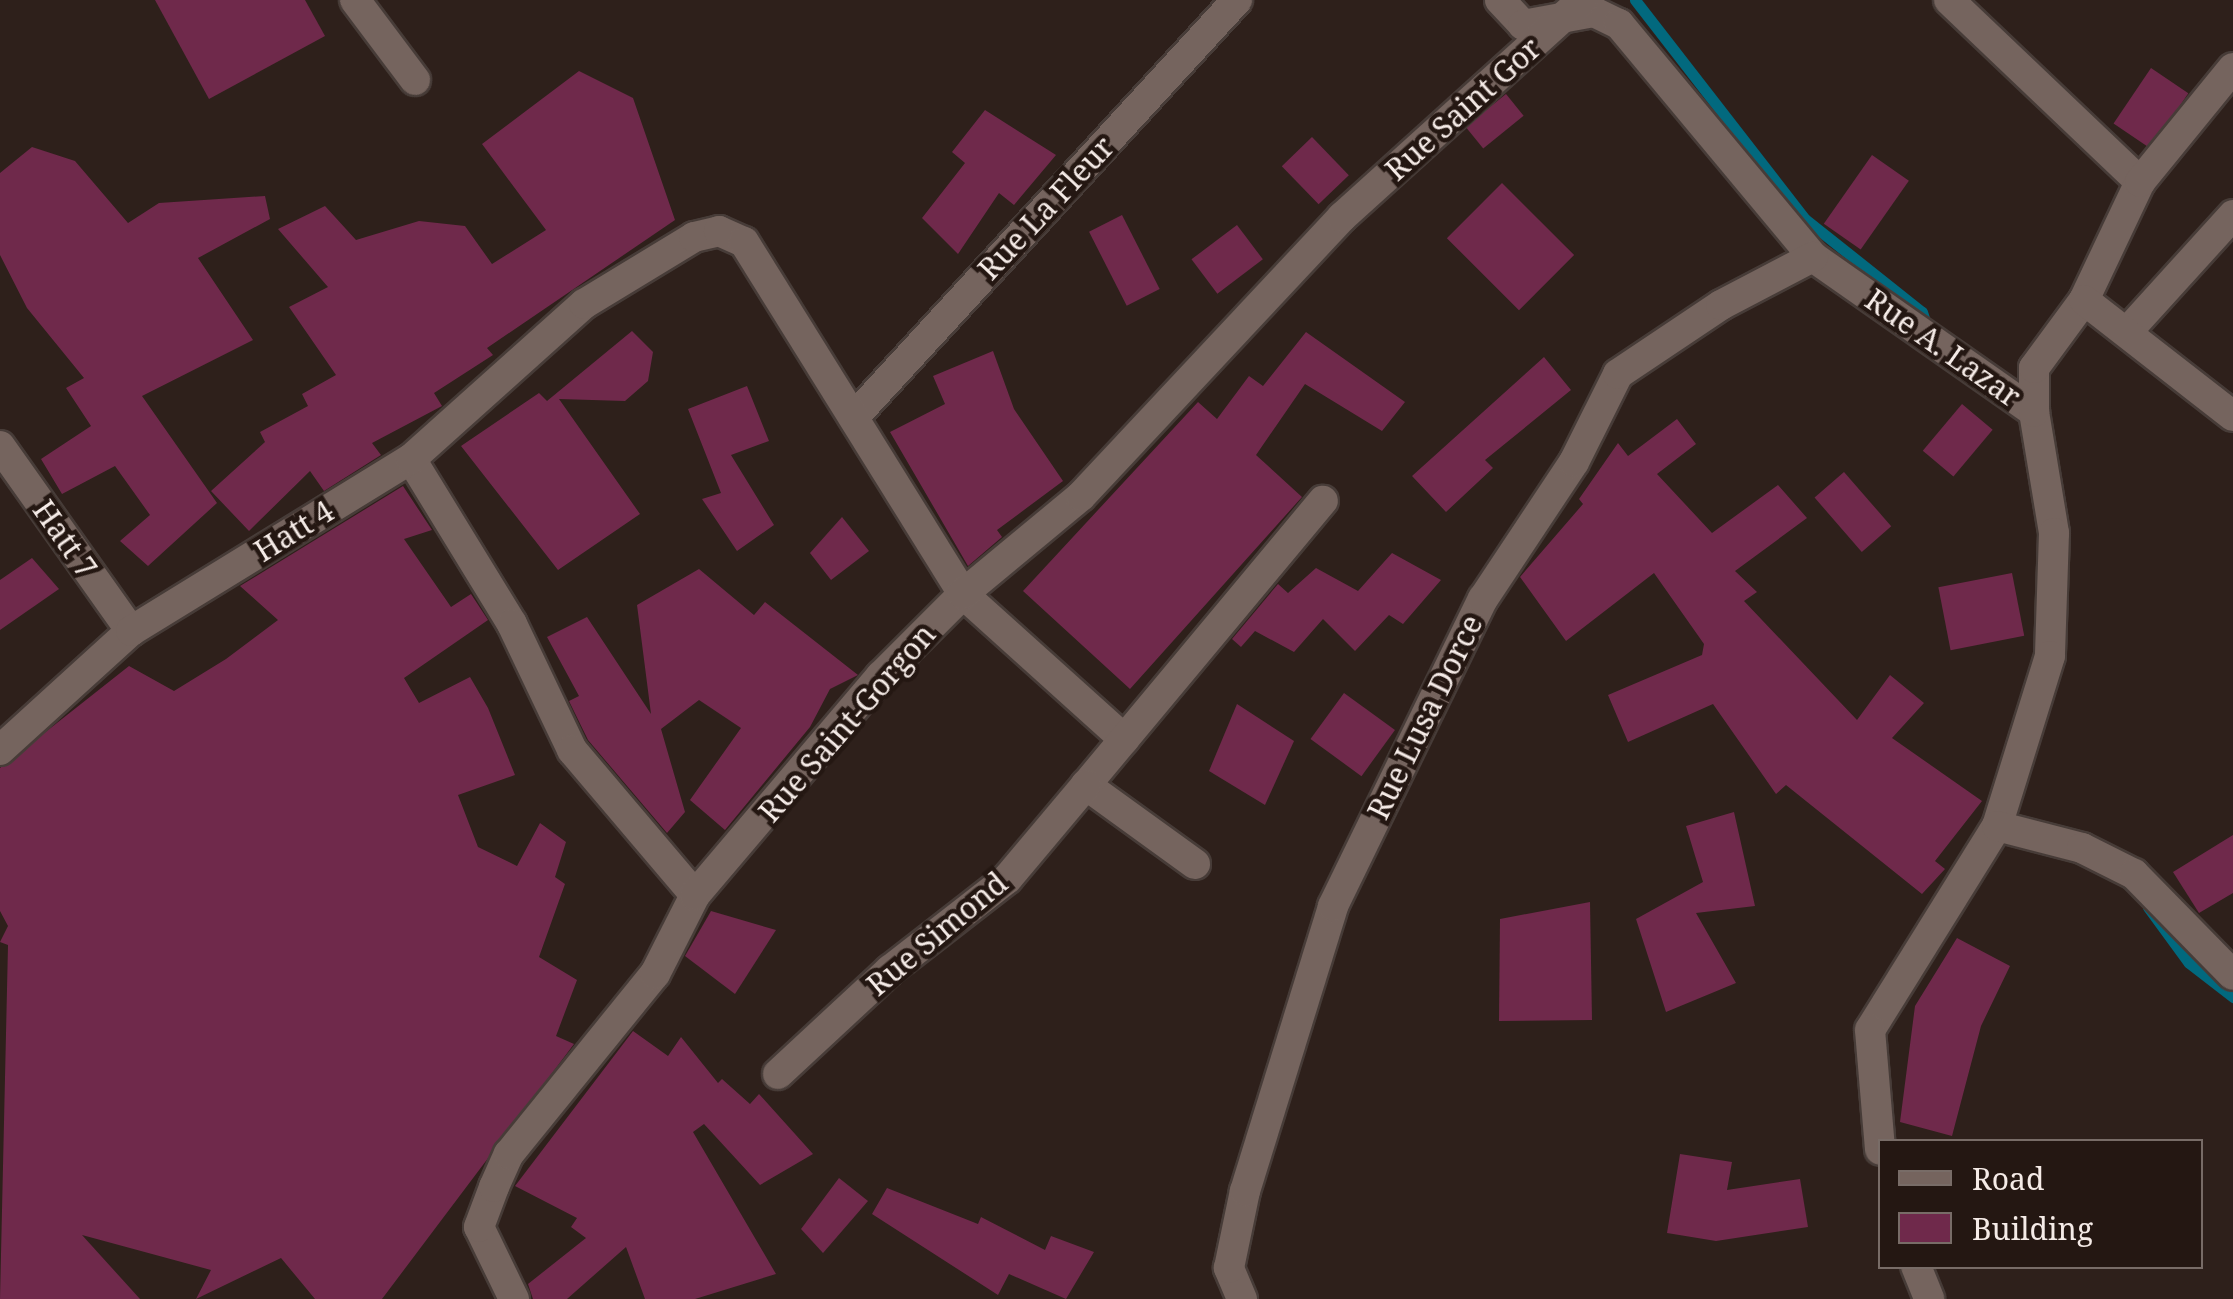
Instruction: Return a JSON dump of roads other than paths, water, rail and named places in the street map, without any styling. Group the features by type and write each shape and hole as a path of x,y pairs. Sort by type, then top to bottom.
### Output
{"street":[{"path":"354,0 415,80"},
{"name":"Rue La Fleur","path":"855,416 1237,0"},
{"name":"Rue A. Lazar","path":"1500,0 1523,25 1572,10 1594,12 1619,24 1812,257 2034,412 2054,534 2050,656 1997,826 1870,1030 1879,1139"},
{"path":"1949,0 2140,182"},
{"name":"Rue Saint Gor","path":"1342,217 1572,10"},
{"path":"2034,412 2034,368 2084,300 2140,182 2233,68"},
{"path":"2127,332 2233,215"},
{"name":"Rue Saint-Gorgon","path":"514,1299 479,1227 494,1187 509,1154 655,974 695,895 881,676 963,594 1081,496 1342,217"},
{"name":"Hatt 4","path":"0,750 131,631 411,459 584,304 694,237 719,231 744,242 855,416"},
{"name":"Rue Lusa Dorce","path":"1242,1299 1229,1268 1245,1191 1332,906 1483,600 1574,462 1618,374 1812,257"},
{"path":"2084,300 2233,416"},
{"path":"855,416 963,594 1124,739"},
{"name":"Hatt 7","path":"0,446 131,631"},
{"path":"411,459 512,624 572,750 695,895"},
{"name":"Rue Simond","path":"778,1074 890,970 1006,879 1323,501"},
{"path":"1086,785 1195,864"},
{"path":"1997,826 2082,848 2134,874 2233,976"},
{"path":"1917,1269 1929,1299"}],"waterway":[{"path":"1635,0 1805,219 1922,312 1928,331"},
{"path":"2148,907 2189,963 2233,997"}]}
